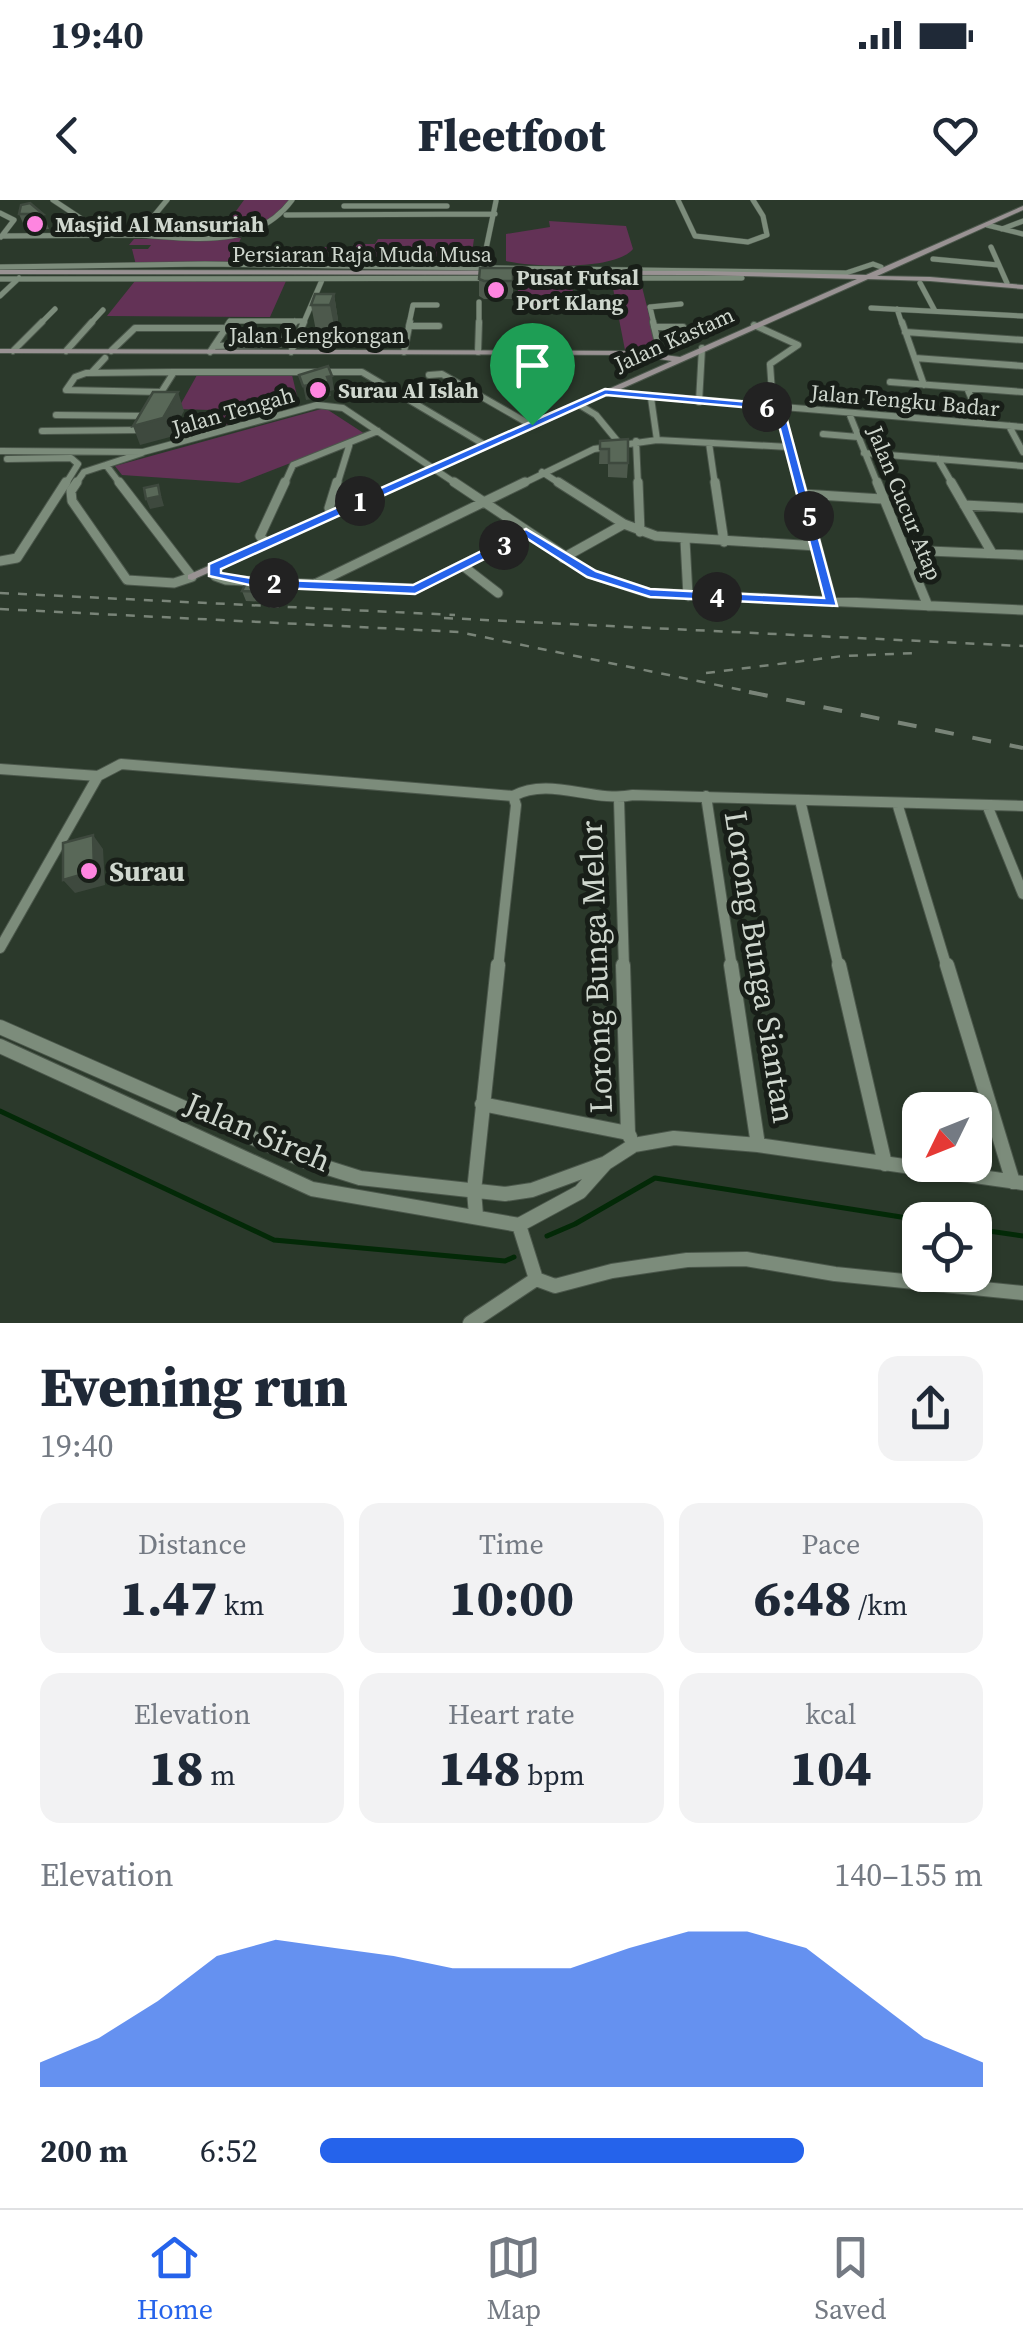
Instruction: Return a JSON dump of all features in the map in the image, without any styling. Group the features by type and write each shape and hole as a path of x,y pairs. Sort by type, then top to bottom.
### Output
{"street":[{"path":"53,200 97,229 92,236"},
{"path":"138,235 167,200"},
{"path":"486,264 496,200"},
{"path":"678,200 695,236 748,242 764,239 768,232 753,200"},
{"path":"286,215 292,201 301,201 294,214"},
{"path":"340,214 345,203 447,206 494,214"},
{"path":"1,237 249,234 286,215 447,206"},
{"path":"857,279 900,264 1023,206"},
{"path":"857,279 1023,206"},
{"path":"0,213 14,220 1,237"},
{"path":"1002,230 1023,220"},
{"path":"986,225 1023,234"},
{"path":"991,248 1007,283"},
{"path":"932,259 944,257 998,265"},
{"path":"0,273 205,264 460,268 486,264 508,268 816,276"},
{"path":"800,276 853,273 873,264 881,266"},
{"path":"900,264 901,276"},
{"name":"Persiaran Raja Muda Musa","path":"0,273 626,272 816,276 1023,289"},
{"path":"0,273 19,278 742,278"},
{"name":"Persiaran Raja Muda Musa","path":"0,273 800,276 1023,289"},
{"path":"182,275 198,279"},
{"path":"800,276 826,290"},
{"path":"0,296 19,278"},
{"name":"Jalan Kastam","path":"809,300 857,279"},
{"name":"Jalan Kastam","path":"192,576 857,279"},
{"path":"290,352 322,280"},
{"path":"920,283 935,312"},
{"path":"478,352 479,302"},
{"path":"660,352 652,305 681,304"},
{"path":"404,352 413,305 437,305"},
{"path":"870,308 1023,316"},
{"path":"13,351 55,309"},
{"path":"66,351 103,310"},
{"path":"897,310 924,385"},
{"path":"92,372 131,329 222,328 236,320 304,321"},
{"path":"222,328 212,349 280,344 294,321"},
{"path":"754,325 798,345 770,364 776,407 832,602"},
{"path":"409,326 439,326"},
{"path":"654,327 684,327"},
{"path":"905,332 1023,340"},
{"path":"699,402 702,348"},
{"name":"Jalan Lengkongan","path":"0,351 108,355 212,349 660,352 682,357"},
{"name":"Jalan Lengkongan","path":"634,353 682,357"},
{"path":"915,358 1023,366"},
{"path":"160,392 66,390 75,377 92,372 362,372 485,445"},
{"path":"129,451 174,372"},
{"path":"430,376 442,374 532,425"},
{"path":"890,382 1023,392"},
{"path":"967,388 982,423"},
{"name":"Jalan Tengku Badar","path":"605,392 1023,426"},
{"path":"652,398 657,440"},
{"path":"578,404 596,415 618,444"},
{"name":"Jalan Tengah","path":"192,576 170,583 124,578 72,501 71,491 77,480 84,472 142,452 317,405 343,408 564,558 620,585 650,593 688,596 1023,610"},
{"name":"Jalan Cucur Atap","path":"849,413 928,606"},
{"path":"56,416 148,416"},
{"path":"1009,426 1023,452"},
{"path":"42,431 141,430"},
{"path":"266,543 260,536 293,465 378,431"},
{"path":"823,434 858,437"},
{"path":"316,584 576,455 618,444 657,440 789,447"},
{"path":"636,441 640,532"},
{"path":"332,514 329,508 350,442"},
{"path":"709,443 724,542"},
{"name":"Jalan Tengah","path":"0,451 10,455 142,452"},
{"path":"864,453 1023,466"},
{"path":"0,467 10,455 70,458 78,464 17,558 0,561"},
{"path":"938,459 992,554"},
{"path":"106,465 192,576"},
{"path":"542,472 640,532 685,540 817,546"},
{"path":"803,494 882,499"},
{"path":"964,505 1023,508"},
{"path":"564,558 624,524"},
{"path":"214,567 215,576 226,580 415,589 526,532"},
{"path":"685,540 688,596"},
{"path":"905,550 1023,555"},
{"path":"463,566 498,593"},
{"path":"0,948 98,776 121,764 513,796 519,790 540,788 619,800 633,794 1023,806"},
{"path":"0,769 98,776"},
{"path":"476,1216 474,1192 516,805 513,796"},
{"name":"Lorong Bunga Siantan","path":"706,796 758,1145"},
{"name":"Lorong Bunga Melor","path":"619,800 631,1139"},
{"path":"800,800 884,1164"},
{"path":"897,803 1018,1183"},
{"path":"988,805 1023,894"},
{"name":"Jalan Sireh","path":"0,1027 121,1084 303,1160 360,1178 505,1194 532,1190 606,1163"},
{"name":"Jalan Sireh","path":"0,1046 312,1189 519,1225 580,1192 631,1139 674,1138 758,1145 1018,1183"},
{"path":"482,1104 631,1139"},
{"path":"519,1225 536,1278 555,1286 612,1271 687,1260 746,1259 836,1274 1023,1293"},
{"path":"470,1323 536,1278"}],"shaded area":[{"path":"244,200 289,200 264,227 220,233"},
{"path":"549,221 626,226 633,249 623,256 592,264 553,266 506,261 506,234 550,227"},
{"path":"241,238 237,247 330,247 324,265 136,265 132,249 148,249 151,245 129,245 134,239"},
{"path":"378,239 474,239 471,259 328,263 330,253 357,251 353,244 375,244"},
{"path":"135,281 286,281 270,317 107,316"},
{"path":"612,283 641,283 658,350 625,350"},
{"path":"518,284 572,284 575,312 518,312"},
{"path":"197,375 292,375 299,404 197,433 210,410 178,409"},
{"path":"325,408 365,434 239,483 122,475 115,466"}],"building":[{"path":"30,203 43,214 19,214 21,205"},
{"path":"480,268 513,268 513,281 484,281 479,279"},
{"path":"315,294 334,294 330,305 311,305"},
{"path":"328,366 332,376 327,377 329,382 303,386 299,375"},
{"path":"153,392 178,392 163,418 133,426"},
{"path":"628,439 628,463 609,463 609,449 600,449 600,441"},
{"path":"158,485 160,496 146,499 144,488"},
{"path":"247,581 272,583 268,592 242,591"},
{"path":"93,835 94,871 63,880 63,843"}],"waterway":[{"path":"0,1111 274,1240 505,1261 514,1257"},
{"path":"547,1236 655,1178 902,1217"},
{"path":"992,1231 1023,1236"}],"railway":[{"path":"0,593 455,615"},
{"path":"0,609 459,632 761,694"},
{"path":"444,618 1023,646"},
{"path":"706,673 843,656 915,653"},
{"path":"749,692 1023,748"}],"place":[{"name":"Masjid Al Mansuriah","path":"35,224"},
{"name":"Pusat Futsal Port Klang","path":"496,290"},
{"name":"Surau Al Islah","path":"318,390"},
{"name":"Surau","path":"89,871"}],"route":[{"path":"605,392 780,408 832,602 650,593 592,574 526,532 415,589 258,583 215,576 214,567 532,425 605,392"}]}
